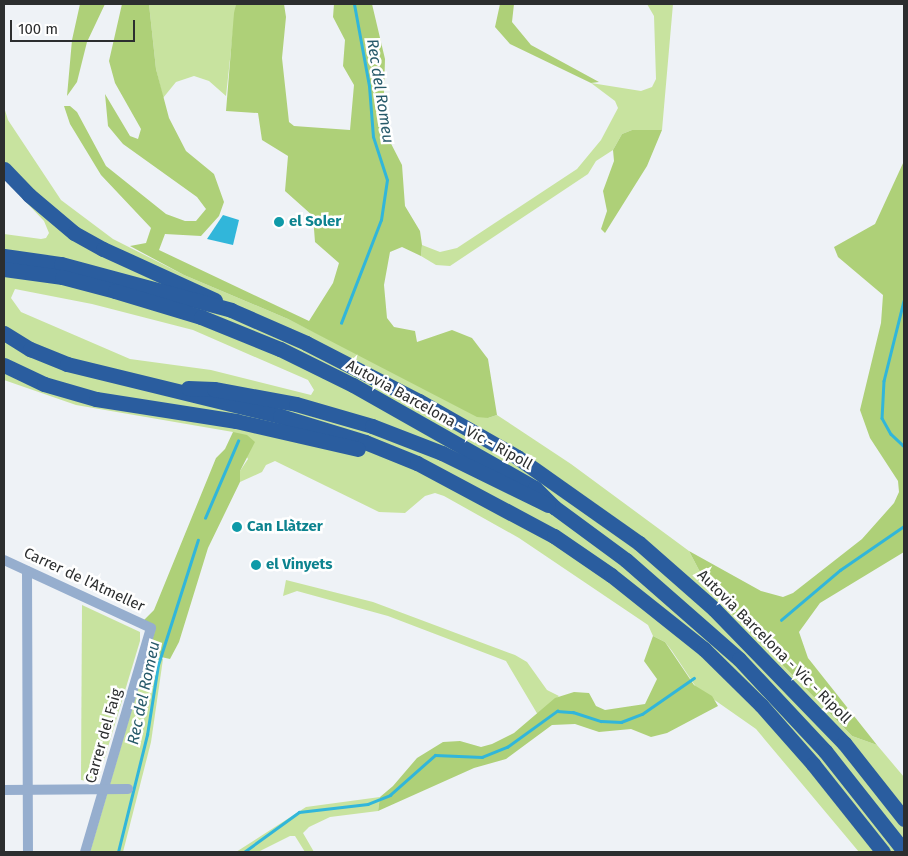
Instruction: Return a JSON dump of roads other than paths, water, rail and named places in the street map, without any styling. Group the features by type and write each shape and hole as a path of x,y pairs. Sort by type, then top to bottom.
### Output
{"highway":[{"path":"4,169 29,196 74,232 231,310"},
{"name":"Autovia Barcelona - Vic - Ripoll","path":"4,256 61,264 231,310 404,394 517,457 639,543 714,608 799,694 844,743 904,819"},
{"name":"Autovia Barcelona - Vic - Ripoll","path":"4,268 62,277 115,291 201,318 280,349 480,455 535,488 554,507 626,560 739,659 826,752 904,851"},
{"path":"4,333 30,349 67,364 166,387 193,397 280,416 365,442 460,485 562,542 659,611 704,649 761,705 813,764 883,852"},
{"path":"4,365 66,392 308,436 361,450 460,485"},
{"path":"166,387 256,396 372,426 442,453 528,497 554,507"}],"street":[{"name":"Carrer de l'Atmeller","path":"4,560 151,628"},
{"path":"28,571 28,852"},
{"name":"Carrer del Faig","path":"85,852 151,628"},
{"path":"4,790 128,789"}],"water":[{"path":"223,215 239,220 233,245 207,239"}],"waterway":[{"name":"Rec del Romeu","path":"341,323 381,220 387,180 373,137 369,86 354,4"},
{"path":"904,301 884,381 882,418 891,434 904,446"},
{"name":"Rec del Romeu","path":"205,518 238,441"},
{"path":"781,620 840,570 904,526"},
{"name":"Rec del Romeu","path":"118,852 147,735 158,665 198,540"},
{"path":"244,852 299,812 368,804 390,795 435,755 482,757 507,747 557,711 573,712 601,721 621,722 642,714 694,678"}],"place":[{"name":"el Soler","path":"279,222"},
{"name":"Can Llàtzer","path":"237,527"},
{"name":"el Vinyets","path":"256,565"}]}
